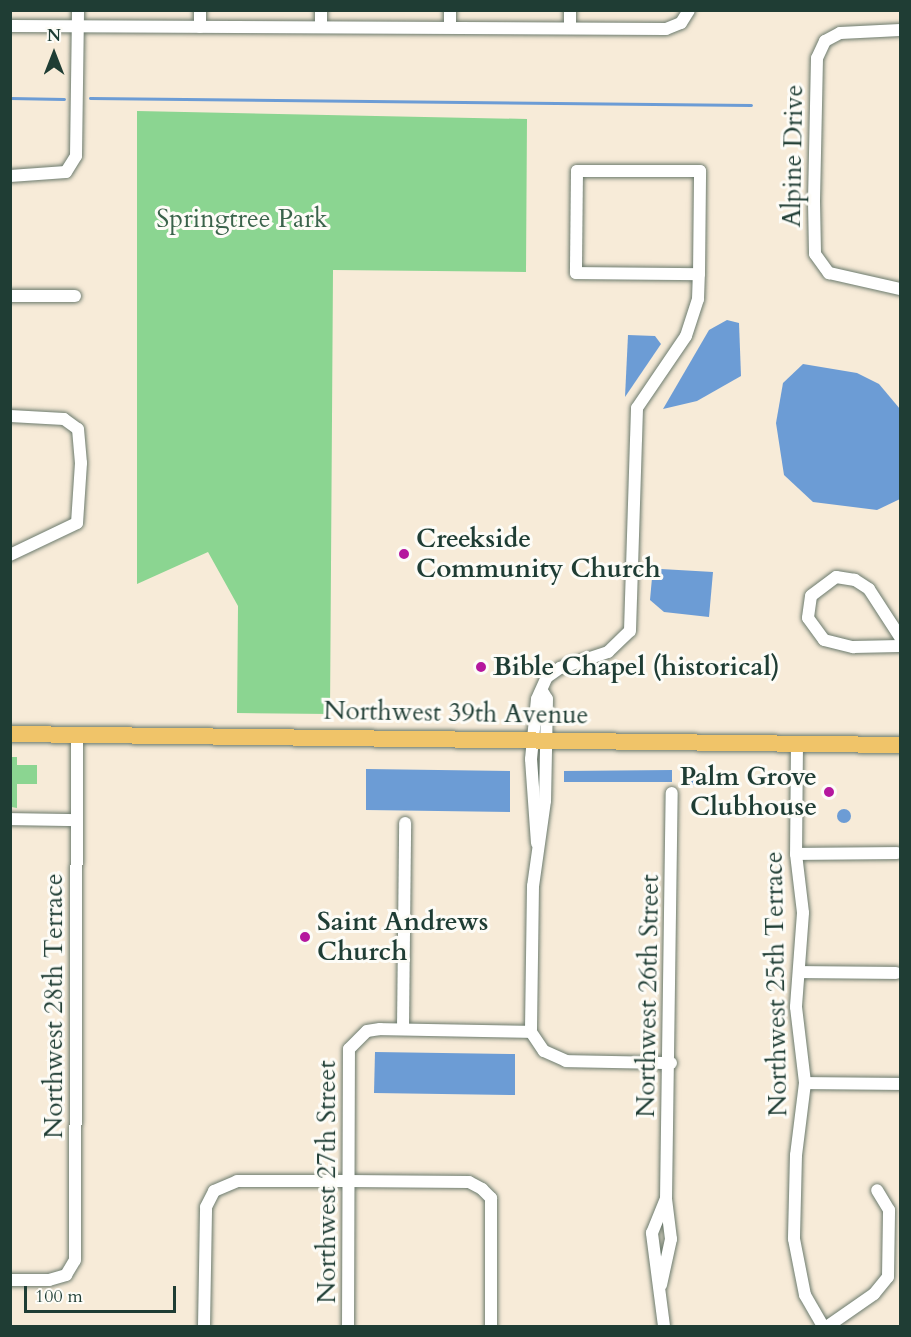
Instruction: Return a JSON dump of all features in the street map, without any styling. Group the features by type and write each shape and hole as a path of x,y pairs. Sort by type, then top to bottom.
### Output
{"main road":[{"name":"Northwest 39th Avenue","path":"10,734 900,745"}],"street":[{"path":"10,176 66,172 76,156 78,10"},
{"path":"200,10 200,27"},
{"path":"321,10 321,27"},
{"path":"450,10 450,27"},
{"path":"570,10 570,27"},
{"path":"10,26 666,28 681,23 689,10"},
{"name":"Alpine Drive","path":"900,30 840,33 825,41 818,58 814,201 815,254 829,273 900,289"},
{"path":"671,1063 566,1060 544,1051 531,1032 537,843 531,807 540,740 542,691 560,668 608,652 630,631 638,408 686,336 698,299 699,274 700,171 577,171 576,273 699,274"},
{"path":"10,296 75,296"},
{"path":"10,416 64,419 78,429 77,523 10,555"},
{"path":"900,637 869,589 855,580 836,577 810,596 808,618 824,640 853,647 900,646"},
{"name":"Northwest 28th Terrace","path":"10,1280 66,1275 75,1250 77,735"},
{"name":"Northwest 25th Terrace","path":"797,743 796,854 803,913 796,1006 805,1083 796,1155 795,1256 805,1295 823,1326"},
{"name":"Northwest 26th Street","path":"661,1284 671,1239 666,1199 671,1063 672,793"},
{"path":"10,819 77,820"},
{"path":"405,823 403,1029 531,1032"},
{"path":"796,854 897,853"},
{"path":"799,972 896,973"},
{"name":"Northwest 27th Street","path":"348,1326 348,1061 356,1041 367,1031 403,1029"},
{"path":"805,1083 900,1084"},
{"path":"204,1326 206,1207 214,1191 237,1181 348,1181 469,1182 482,1189 491,1198 491,1326"},
{"path":"828,1326 874,1294 888,1277 889,1210 877,1190"},
{"name":"Northwest 26th Street","path":"664,1326 661,1284 652,1233 666,1199"}],"green space":[{"name":"Springtree Park","path":"137,111 527,119 526,272 333,270 330,714 237,713 238,606 208,552 137,584"},
{"path":"11,757 17,757 17,765 37,765 37,784 17,784 17,808 11,807"}],"water":[{"path":"727,320 739,323 741,376 697,401 663,409 709,330"},
{"path":"628,335 655,336 661,344 625,397"},
{"path":"803,364 857,373 879,384 900,409 900,499 877,510 813,502 784,475 776,423 783,383"},
{"path":"661,569 713,572 709,617 664,612 650,600 652,578"},
{"path":"366,769 510,771 510,812 366,810"},
{"path":"672,770 672,782 564,782 564,771"},
{"path":"691,773 737,773 737,785 691,785"},
{"path":"841,809 847,809 851,816 847,823 841,823 837,819 837,813"},
{"path":"375,1052 515,1054 515,1095 374,1093"}],"waterway":[{"path":"10,98 64,99"},
{"path":"90,98 751,105"}],"place":[{"name":"Creekside Community Church","path":"404,554"},
{"name":"Bible Chapel (historical)","path":"481,667"},
{"name":"Palm Grove Clubhouse","path":"829,792"},
{"name":"Saint Andrews Church","path":"305,937"}]}
